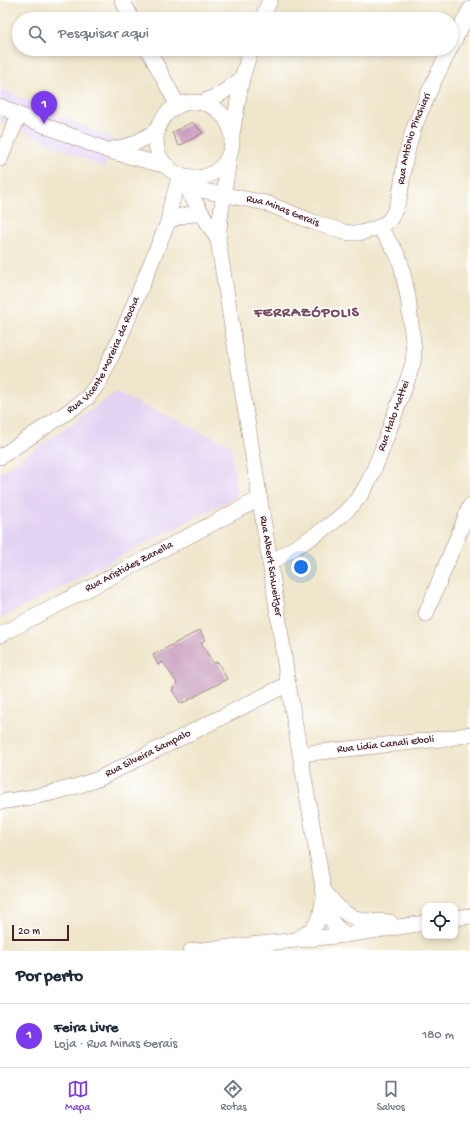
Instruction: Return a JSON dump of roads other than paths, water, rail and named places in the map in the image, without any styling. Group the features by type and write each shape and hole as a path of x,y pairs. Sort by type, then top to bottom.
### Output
{"street":[{"path":"122,0 128,12"},
{"path":"265,12 270,0"},
{"name":"Rua Antônio Pinchiari","path":"458,32 470,9"},
{"path":"152,56 178,106"},
{"name":"Rua Albert Schweitzer","path":"249,56 242,78 223,194 218,240 288,684 327,911 334,926 345,935"},
{"name":"Rua Antônio Pinchiari","path":"379,227 391,218 396,208 400,195 405,162 414,130 433,83 446,56"},
{"path":"201,103 225,92 242,78"},
{"path":"185,103 201,103 211,106 227,120 231,130 231,145 226,160 221,167 206,176 188,177 183,181 167,166 158,153 156,145 158,130 165,116 178,106 185,103"},
{"path":"0,106 109,151 167,166"},
{"path":"0,159 19,115"},
{"path":"109,151 134,144 158,130"},
{"name":"Rua Minas Gerais","path":"183,181 223,194 266,203 313,222 344,232 361,233 379,227"},
{"name":"Rua Albert Schweitzer","path":"183,181 218,240"},
{"name":"Rua Vicente Moreira da Rocha","path":"0,457 88,397 101,379 123,331 168,222 171,205 183,181"},
{"path":"168,222 174,218 186,214 202,214"},
{"name":"Rua Italo Mattei","path":"270,563 342,515 361,495 367,486 413,363 414,351 408,297 401,264 396,252 379,227"},
{"name":"Rua Aristides Zanella","path":"0,635 259,499"},
{"path":"426,614 470,506"},
{"name":"Rua Silveira Sampalo","path":"0,802 67,790 98,780 288,684"},
{"name":"Rua Lidia Canali Eboli","path":"301,754 450,738 470,734"},
{"path":"324,891 352,917 419,924"},
{"name":"Rua Albert Schweitzer","path":"296,939 312,929 318,922 323,904 324,891"},
{"path":"458,918 470,916"},
{"path":"191,951 345,935 419,924"}],"place":[{"name":"Feira Livre","path":"44,124"}],"district":[{"name":"FERRAZÓPOLIS","path":"307,313"}]}
